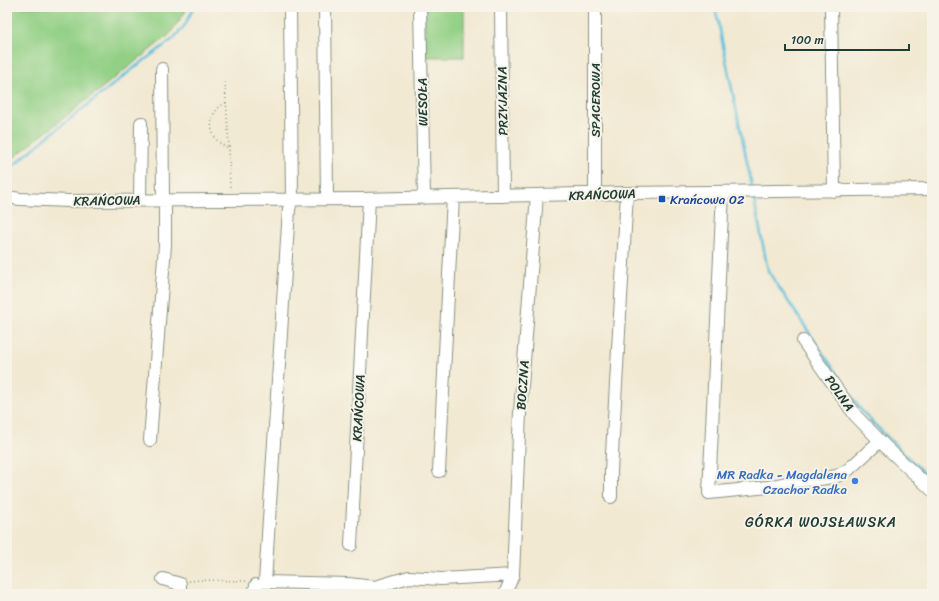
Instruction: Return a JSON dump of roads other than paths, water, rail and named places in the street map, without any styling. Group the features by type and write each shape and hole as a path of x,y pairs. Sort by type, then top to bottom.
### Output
{"street":[{"path":"290,7 292,199 288,209 258,587 348,584 375,587 409,578 440,579 513,575 504,594"},
{"path":"325,7 327,199"},
{"name":"WESOŁA","path":"420,7 424,198"},
{"name":"PRZYJAZNA","path":"501,7 503,196"},
{"name":"SPACEROWA","path":"595,7 595,194"},
{"path":"831,7 834,191"},
{"path":"150,440 165,245 162,69"},
{"path":"140,200 141,123"},
{"name":"KRAŃCOWA","path":"7,197 20,199 69,200 369,199 627,193 932,189"},
{"path":"723,192 709,493 768,487 795,481 837,476 850,469 880,441"},
{"path":"612,497 611,471 627,193"},
{"name":"BOCZNA","path":"513,575 520,412 537,195"},
{"path":"439,471 453,197"},
{"name":"KRAŃCOWA","path":"351,545 369,199"},
{"name":"POLNA","path":"803,341 855,415 932,490"},
{"path":"163,579 180,589"}],"waterway":[{"path":"7,171 134,68 173,39 185,25 194,7"},
{"path":"715,7 752,186"},
{"path":"754,199 768,271 861,410 932,481"}],"place":[{"name":"Krańcowa 02","path":"662,199"},
{"name":"MR Radka - Magdalena Czachor Radka","path":"855,481"}],"district":[{"name":"GÓRKA WOJSŁAWSKA","path":"821,522"}]}
